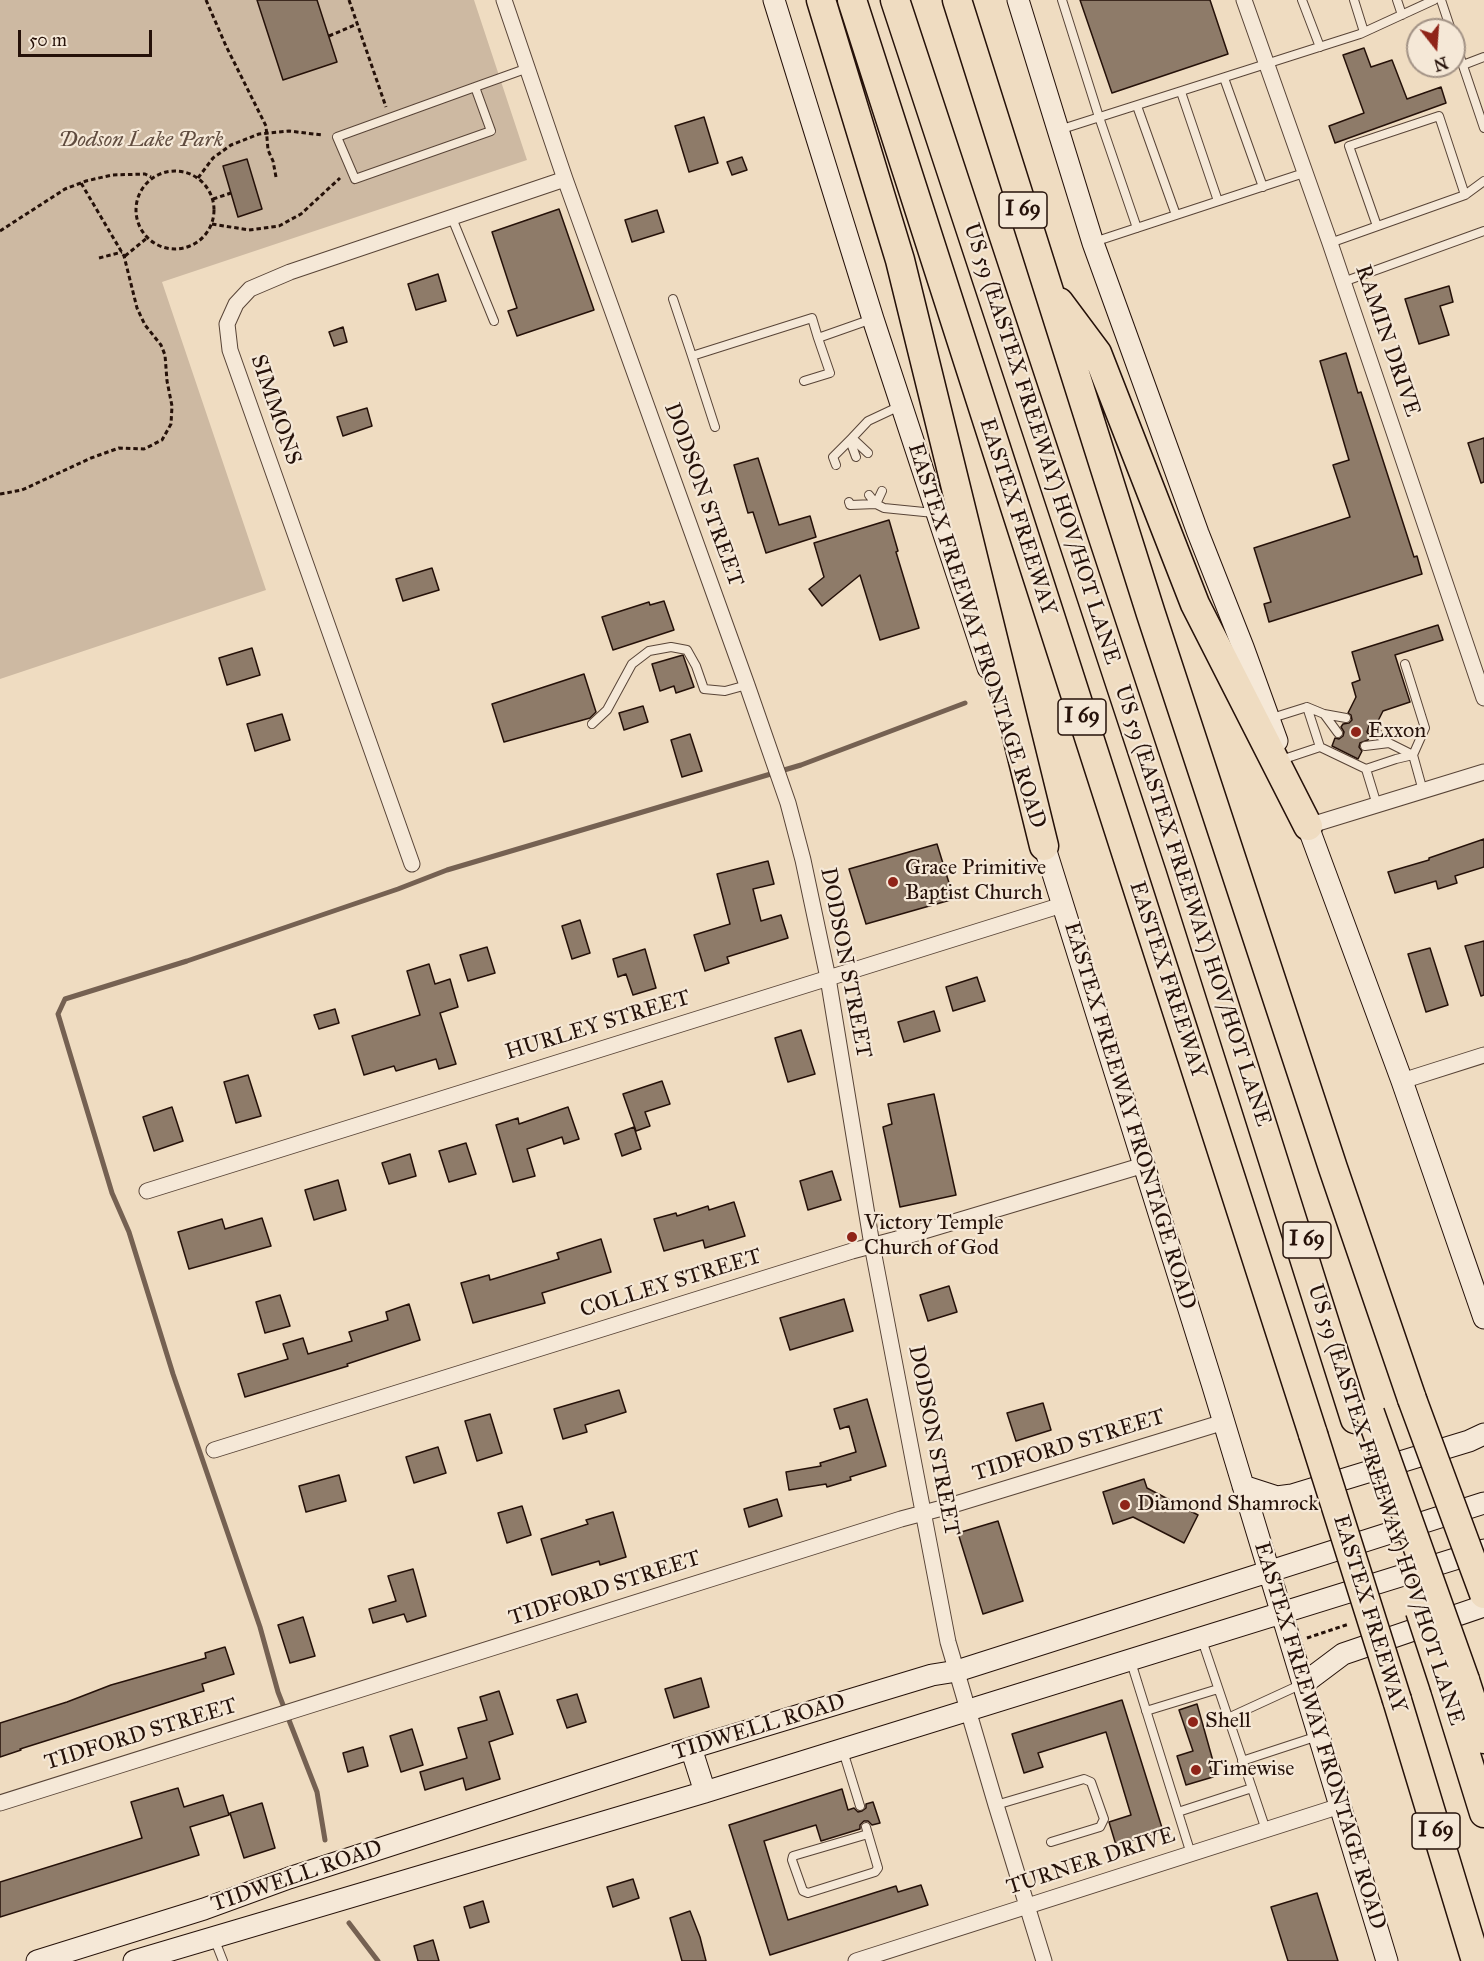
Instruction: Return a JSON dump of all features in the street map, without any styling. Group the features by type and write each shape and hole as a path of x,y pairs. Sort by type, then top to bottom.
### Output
{"highway":[{"path":"821,0 900,260 1044,846"},
{"name":"EASTEX FREEWAY","path":"852,0 1313,1434 1476,1961"},
{"name":"US 59 (EASTEX FREEWAY) HOV/HOT LANE","path":"895,0 1169,831 1244,1067"},
{"name":"I 69","path":"957,0 1154,625 1329,1157 1412,1399 1484,1594"},
{"path":"1047,286 1097,353 1195,604 1308,826"},
{"name":"EASTEX FREEWAY","path":"1244,1067 1455,1683 1484,1726"},
{"path":"1455,1683 1484,1739"},
{"path":"1455,1683 1484,1782"},
{"name":"US 59 (EASTEX FREEWAY) HOV/HOT LANE","path":"1455,1683 1484,1813"}],"main road":[{"name":"EASTEX FREEWAY FRONTAGE ROAD","path":"774,0 873,319 993,682 1144,1165 1387,1961"},
{"path":"1018,0 1093,243 1198,533 1243,647 1402,1081 1484,1318"},
{"path":"1243,1486 1277,1497 1292,1495 1469,1441 1484,1434"},
{"name":"TIDWELL ROAD","path":"38,1961 204,1909 289,1878 691,1748 932,1675 957,1671 1484,1503"},
{"name":"TIDWELL ROAD","path":"134,1961 705,1792 1484,1550"},
{"path":"1303,1684 1343,1654 1484,1606"},
{"path":"691,1748 705,1792"},
{"path":"204,1909 214,1936"}],"street":[{"name":"DODSON STREET","path":"504,0 772,755 803,860 828,978 872,1245 948,1642 1044,1961"},
{"name":"RAMIN DRIVE","path":"1244,0 1330,243 1484,698"},
{"name":"SIMMONS","path":"412,864 230,350 227,324 236,304 250,289 290,273 566,179"},
{"path":"1308,826 1484,772"},
{"name":"HURLEY STREET","path":"147,1191 1062,905"},
{"path":"1402,1081 1484,1055"},
{"name":"COLLEY STREET","path":"214,1450 872,1245 1144,1165"},
{"name":"TIDFORD STREET","path":"0,1803 924,1513 1224,1422"},
{"name":"TURNER DRIVE","path":"856,1961 1340,1806"}],"lane":[{"path":"1062,0 1137,228"},
{"path":"1302,0 1320,47"},
{"path":"1354,0 1364,32"},
{"path":"1397,0 1402,15"},
{"path":"1059,131 1364,32 1434,0"},
{"path":"1441,0 1447,18"},
{"path":"1466,64 1484,57"},
{"path":"474,87 491,131 355,179 337,136 389,118 474,87 528,68"},
{"path":"1466,74 1484,128"},
{"path":"1224,78 1263,187"},
{"path":"1181,92 1218,201"},
{"path":"1137,106 1176,215"},
{"path":"1377,226 1348,146 1439,116 1465,195"},
{"path":"1093,243 1304,173"},
{"path":"1330,243 1465,195 1484,181"},
{"path":"452,218 494,321"},
{"path":"1343,282 1484,231"},
{"path":"673,299 716,427"},
{"path":"692,356 812,318 830,373 804,381"},
{"path":"818,338 873,319"},
{"path":"836,465 833,457 868,421 901,405"},
{"path":"852,438 868,453"},
{"path":"852,438 856,457"},
{"path":"876,504 882,490"},
{"path":"869,495 876,504"},
{"path":"849,502 850,505 876,504 885,508 936,513"},
{"path":"592,724 607,710 632,664 649,651 670,646 687,650 696,666 704,689 725,691 747,685"},
{"path":"1405,664 1425,728 1413,755 1423,791"},
{"path":"1307,707 1320,747"},
{"path":"1269,718 1307,707 1324,714 1346,718"},
{"path":"1324,714 1338,733"},
{"path":"1373,730 1413,755"},
{"path":"1365,746 1389,742"},
{"path":"1284,759 1320,747 1366,769 1413,755"},
{"path":"1366,769 1377,805"},
{"path":"1201,1639 1266,1830"},
{"path":"1130,1661 1191,1854"},
{"path":"1228,1718 1303,1684"},
{"path":"1146,1711 1218,1689"},
{"path":"1242,1761 1319,1736"},
{"path":"842,1749 860,1806"},
{"path":"996,1805 1084,1779 1092,1782 1104,1819 1100,1827 1051,1842"},
{"path":"1178,1812 1252,1788"},
{"path":"867,1830 878,1868 875,1872 808,1893 803,1891 792,1860 793,1856 867,1830"},
{"path":"214,1936 223,1961"}],"path":[{"path":"206,0 266,126 268,150 276,177"},
{"path":"349,0 389,118"},
{"path":"329,36 357,24"},
{"path":"198,178 213,158 231,145 259,134 289,131 322,135"},
{"path":"211,224 249,230 279,226 301,214 350,168"},
{"path":"177,170 190,173 210,191 214,218 209,230 201,240 190,246 166,249 147,238 138,226 135,212 136,199 142,187 152,177 177,170"},
{"path":"0,231 65,189 81,183 112,175 145,174 152,177"},
{"path":"0,494 22,490 91,458 119,448 144,449 162,440 171,424 172,406 162,345 145,325 137,308 124,256 81,183"},
{"path":"213,200 231,193"},
{"path":"124,256 147,238"},
{"path":"99,258 122,252"}],"green space":[{"name":"Dodson Lake Park","path":"0,0 474,0 527,160 162,282 266,590 0,679"}],"building":[{"path":"257,0 317,0 337,62 283,80"},
{"path":"1080,0 1210,0 1228,54 1112,93"},
{"path":"1364,48 1371,67 1392,60 1407,99 1441,87 1446,103 1335,143 1329,126 1364,113 1343,55"},
{"path":"704,117 718,163 689,172 675,126"},
{"path":"742,157 747,170 732,175 727,162"},
{"path":"247,159 262,209 238,217 223,166"},
{"path":"559,209 594,310 517,336 508,311 517,308 492,232"},
{"path":"657,210 664,232 632,242 625,220"},
{"path":"438,274 446,301 416,310 408,284"},
{"path":"1449,286 1453,302 1440,306 1449,335 1419,344 1405,299"},
{"path":"343,327 347,342 334,346 329,332"},
{"path":"1346,353 1358,393 1361,392 1414,557 1417,556 1422,574 1269,622 1264,604 1271,602 1254,548 1350,517 1333,465 1349,460 1320,361"},
{"path":"367,408 372,426 343,436 337,417"},
{"path":"1484,438 1484,482 1481,483 1468,443"},
{"path":"758,458 779,525 810,516 816,537 766,553 753,512 748,513 734,465"},
{"path":"889,520 898,551 896,552 919,628 880,640 860,575 822,606 809,589 824,577 814,543"},
{"path":"432,568 439,590 403,601 396,579"},
{"path":"664,601 674,630 613,650 602,617 649,602 650,605"},
{"path":"1438,625 1443,640 1395,655 1410,702 1383,711 1376,725 1369,726 1367,732 1370,736 1368,740 1360,743 1359,747 1362,751 1358,759 1332,746 1335,738 1339,739 1343,736 1344,732 1341,727 1343,724 1352,720 1348,713 1356,697 1352,683 1360,680 1352,652"},
{"path":"252,648 260,675 227,685 219,658"},
{"path":"683,655 694,687 676,693 674,686 660,691 652,664"},
{"path":"584,674 596,712 590,718 504,742 492,704"},
{"path":"643,706 648,722 624,730 619,713"},
{"path":"282,714 290,740 255,751 247,724"},
{"path":"690,734 702,771 682,777 671,740"},
{"path":"1484,839 1484,867 1455,876 1457,883 1438,889 1436,881 1395,893 1388,872 1429,860 1429,858"},
{"path":"937,844 954,899 866,924 849,869"},
{"path":"768,861 774,884 753,889 761,921 781,915 788,938 727,957 729,963 705,971 694,935 730,924 717,874"},
{"path":"580,920 590,953 572,959 562,926"},
{"path":"1484,941 1484,995 1481,996 1465,946"},
{"path":"487,947 495,973 468,981 460,955"},
{"path":"1430,948 1448,1005 1426,1012 1408,954"},
{"path":"645,949 656,988 633,995 626,974 618,977 613,959"},
{"path":"429,964 435,984 450,979 458,1007 440,1013 456,1064 439,1069 436,1059 396,1071 394,1066 364,1075 352,1036 420,1015 407,971"},
{"path":"977,977 985,1001 953,1011 946,987"},
{"path":"335,1009 339,1023 319,1029 314,1015"},
{"path":"934,1011 940,1031 904,1042 898,1022"},
{"path":"801,1030 815,1074 788,1082 775,1038"},
{"path":"248,1075 261,1116 236,1123 224,1082"},
{"path":"662,1081 670,1104 645,1112 650,1126 636,1131 623,1094"},
{"path":"934,1094 956,1195 900,1207 883,1127 892,1124 888,1104"},
{"path":"172,1107 183,1141 154,1151 143,1117"},
{"path":"568,1107 579,1139 564,1144 562,1137 527,1149 535,1176 513,1182 496,1125 518,1118 519,1124"},
{"path":"634,1127 641,1149 622,1156 615,1134"},
{"path":"466,1143 476,1174 449,1182 439,1151"},
{"path":"410,1154 416,1176 389,1184 382,1163"},
{"path":"832,1171 841,1200 808,1210 800,1181"},
{"path":"338,1180 346,1210 314,1220 305,1190"},
{"path":"734,1202 745,1236 705,1248 703,1240 664,1251 654,1219 676,1213 677,1216 708,1206 709,1210"},
{"path":"262,1218 271,1246 189,1269 178,1232 222,1219 225,1229"},
{"path":"601,1239 611,1272 542,1293 545,1303 473,1323 461,1283 489,1275 490,1280 559,1259 557,1253"},
{"path":"949,1286 957,1312 928,1321 920,1295"},
{"path":"280,1295 290,1326 265,1333 256,1302"},
{"path":"844,1299 853,1331 790,1350 780,1318"},
{"path":"409,1304 420,1340 347,1364 348,1366 245,1397 238,1374 288,1359 283,1344 303,1338 308,1354 352,1341 349,1332 388,1320 386,1312"},
{"path":"619,1390 626,1412 585,1425 587,1432 563,1439 554,1409"},
{"path":"867,1399 886,1466 827,1487 826,1484 789,1490 786,1472 821,1466 820,1463 856,1452 849,1426 840,1429 834,1409"},
{"path":"1043,1403 1051,1430 1016,1441 1007,1413"},
{"path":"490,1414 502,1453 477,1461 465,1421"},
{"path":"438,1447 446,1473 414,1483 406,1457"},
{"path":"339,1475 346,1501 306,1512 299,1486"},
{"path":"1144,1479 1147,1488 1198,1515 1184,1543 1133,1517 1113,1524 1103,1492"},
{"path":"777,1499 782,1516 749,1527 744,1509"},
{"path":"522,1506 531,1535 507,1543 498,1513"},
{"path":"613,1512 626,1557 600,1565 599,1561 552,1575 541,1539 588,1524 586,1520"},
{"path":"998,1521 1023,1601 983,1614 958,1533"},
{"path":"413,1569 426,1616 407,1622 404,1614 373,1623 369,1609 396,1601 388,1576"},
{"path":"303,1617 315,1656 290,1663 278,1625"},
{"path":"225,1647 234,1674 202,1684 204,1691 0,1757 0,1723 67,1702 111,1685 206,1658 205,1653"},
{"path":"701,1678 709,1707 674,1718 665,1689"},
{"path":"499,1691 513,1734 489,1742 500,1779 466,1790 463,1778 425,1790 420,1772 467,1758 458,1728 487,1720 480,1697"},
{"path":"577,1694 586,1722 567,1728 557,1700"},
{"path":"1122,1700 1163,1831 1116,1845 1109,1822 1131,1815 1106,1732 1038,1753 1043,1767 1024,1773 1012,1734"},
{"path":"1197,1704 1213,1761 1209,1763 1213,1777 1186,1785 1177,1756 1193,1751 1179,1710"},
{"path":"412,1729 423,1765 401,1772 390,1736"},
{"path":"363,1747 368,1766 348,1772 343,1753"},
{"path":"178,1788 184,1807 223,1795 229,1815 190,1827 199,1855 0,1917 0,1882 142,1838 131,1802"},
{"path":"842,1789 848,1810 854,1808 858,1812 862,1811 866,1808 866,1804 873,1802 880,1823 872,1825 864,1821 860,1829 821,1841 816,1825 764,1841 788,1920 896,1886 898,1892 921,1885 928,1905 770,1955 729,1825"},
{"path":"262,1803 275,1848 244,1858 230,1813"},
{"path":"633,1879 639,1898 613,1907 607,1887"},
{"path":"1317,1893 1338,1961 1288,1961 1271,1907"},
{"path":"483,1901 489,1922 470,1928 464,1907"},
{"path":"690,1911 706,1961 682,1961 670,1918"},
{"path":"433,1940 439,1961 418,1961 414,1946"}],"waterway":[{"path":"325,1840 317,1792 278,1692 260,1627 173,1374 129,1232 112,1193 58,1014 65,999 187,961 447,870 801,765 965,703"},
{"path":"349,1923 378,1961"}],"place":[{"name":"Exxon","path":"1356,732"},
{"name":"Grace Primitive Baptist Church","path":"893,882"},
{"name":"Victory Temple Church of God","path":"852,1237"},
{"name":"Diamond Shamrock","path":"1125,1505"},
{"name":"Shell","path":"1193,1722"},
{"name":"Timewise","path":"1196,1770"}]}
